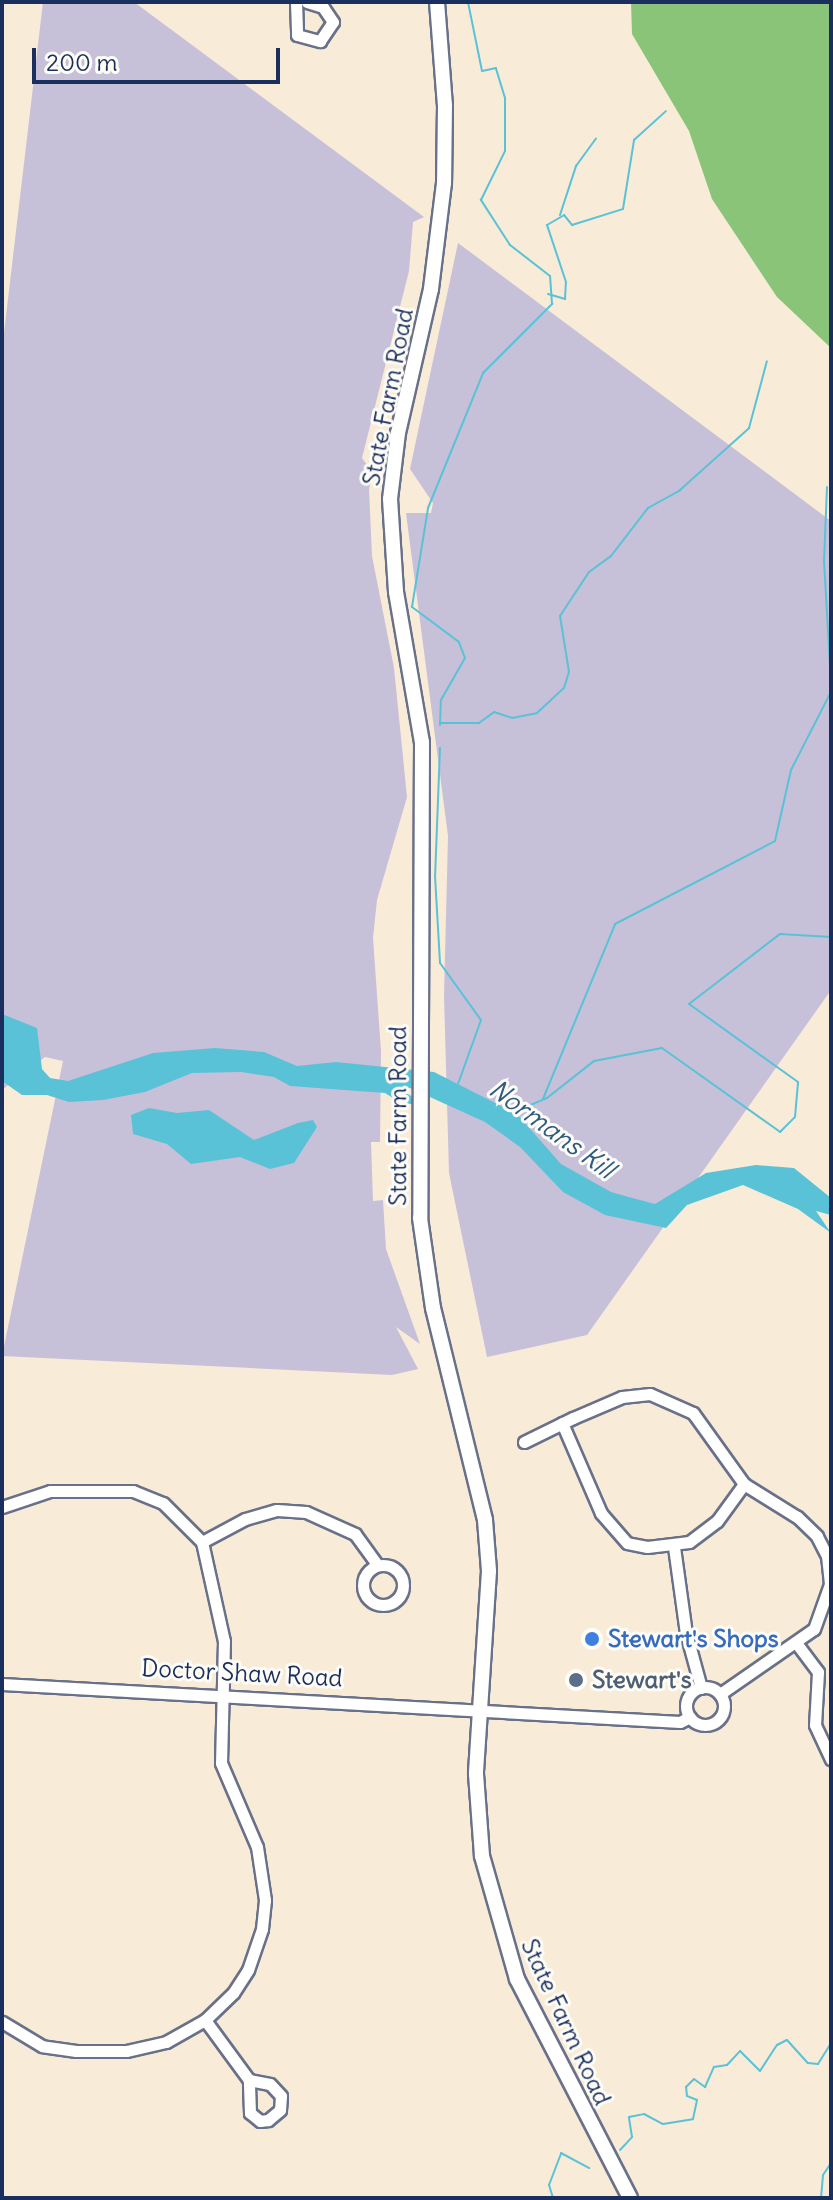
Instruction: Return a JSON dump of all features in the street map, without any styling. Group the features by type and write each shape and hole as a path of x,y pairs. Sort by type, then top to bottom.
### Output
{"main road":[{"name":"State Farm Road","path":"437,2 445,105 444,183 431,289 398,433 390,499 396,592 422,742 423,1257 485,1520 489,1571 479,1707 478,1819 498,1923 550,2050 630,2198"}],"street":[{"path":"296,2 294,28 315,42 331,31 333,22 323,7 307,2"},
{"path":"524,1442 622,1397 650,1394 676,1401 713,1434 744,1484 797,1517 817,1536 827,1556 830,1584 824,1609 814,1629 797,1644 720,1694"},
{"path":"562,1423 614,1532 627,1543 674,1547 705,1533 744,1484"},
{"path":"2,2022 42,2046 101,2051 166,2042 205,2020 248,1970 262,1929 265,1900 257,1847 221,1763 224,1641 202,1542 163,1503 133,1491 50,1491 4,1501"},
{"path":"202,1542 245,1519 277,1510 306,1512 355,1534 376,1563"},
{"path":"674,1547 686,1633 701,1688"},
{"path":"797,1644 818,1672 815,1725 831,1759"},
{"name":"Doctor Shaw Road","path":"2,1684 479,1707 680,1722 690,1717"},
{"path":"701,1688 720,1694"},
{"path":"701,1688 688,1700 690,1717 699,1724 717,1721 724,1712 720,1694"},
{"path":"205,2020 249,2080"}],"shaded area":[{"path":"43,2 134,2 424,217 413,222 409,271 362,458 373,473 369,489 372,556 394,668 407,797 377,900 373,938 381,1051 380,1142 371,1142 373,1201 383,1200 386,1249 420,1344 396,1327 418,1369 392,1375 2,1356 63,1061 45,1057 2,1090 2,350"},
{"path":"458,243 831,521 831,990 587,1335 487,1357 449,1173 444,996 448,836 406,513 431,513 433,503 410,469"}],"green space":[{"path":"631,2 831,2 831,348 777,297 712,199 689,131 632,34"}],"water":[{"path":"2,1014 37,1028 42,1069 50,1078 68,1081 153,1053 215,1048 264,1052 297,1066 336,1062 434,1072 517,1114 561,1164 611,1192 636,1199 655,1204 706,1173 756,1165 794,1168 831,1198 831,1215 816,1211 831,1233 798,1209 743,1185 687,1205 666,1228 605,1215 563,1192 520,1147 485,1122 410,1088 399,1089 429,1106 401,1103 385,1093 290,1086 274,1077 241,1072 192,1073 145,1092 103,1100 69,1102 47,1095 22,1095 2,1081"},
{"path":"149,1108 177,1113 209,1110 254,1140 298,1123 313,1120 317,1127 294,1163 270,1169 240,1157 191,1164 167,1144 133,1134 131,1115"}],"waterway":[{"path":"440,725 441,700 465,658 459,642 412,607 428,508 483,373 552,304 550,276 510,245 481,200 505,151 505,98 496,68 482,71 468,2"},
{"path":"548,294 565,299 566,282 547,225 564,215 572,225 623,209 634,140 666,111"},
{"path":"560,215 576,166 596,138"},
{"path":"441,723 479,723 494,712 512,718 537,713 564,688 569,672 560,616 589,572 611,556 648,508 680,490 749,428 767,361"},
{"path":"827,487 824,561 831,681"},
{"name":"Normans Kill","path":"543,1099 615,924 775,841 791,770 831,692"},
{"path":"440,748 435,876 440,963 481,1020 458,1084"},
{"name":"Normans Kill","path":"514,1112 547,1098 594,1061 662,1048 780,1132 795,1117 798,1082 689,1004 780,934 831,937"},
{"path":"620,2150 632,2137 629,2117 644,2114 663,2124 693,2119 697,2100 687,2096 686,2087 694,2079 705,2087 714,2067 727,2065 740,2051 760,2071 777,2045 787,2040 808,2063 818,2064 831,2043"},
{"path":"553,2198 549,2185 561,2153 589,2168"},
{"path":"821,2198 823,2175 831,2163"}],"place":[{"name":"Stewart's Shops","path":"592,1639"},
{"name":"Stewart's","path":"576,1680"}]}
